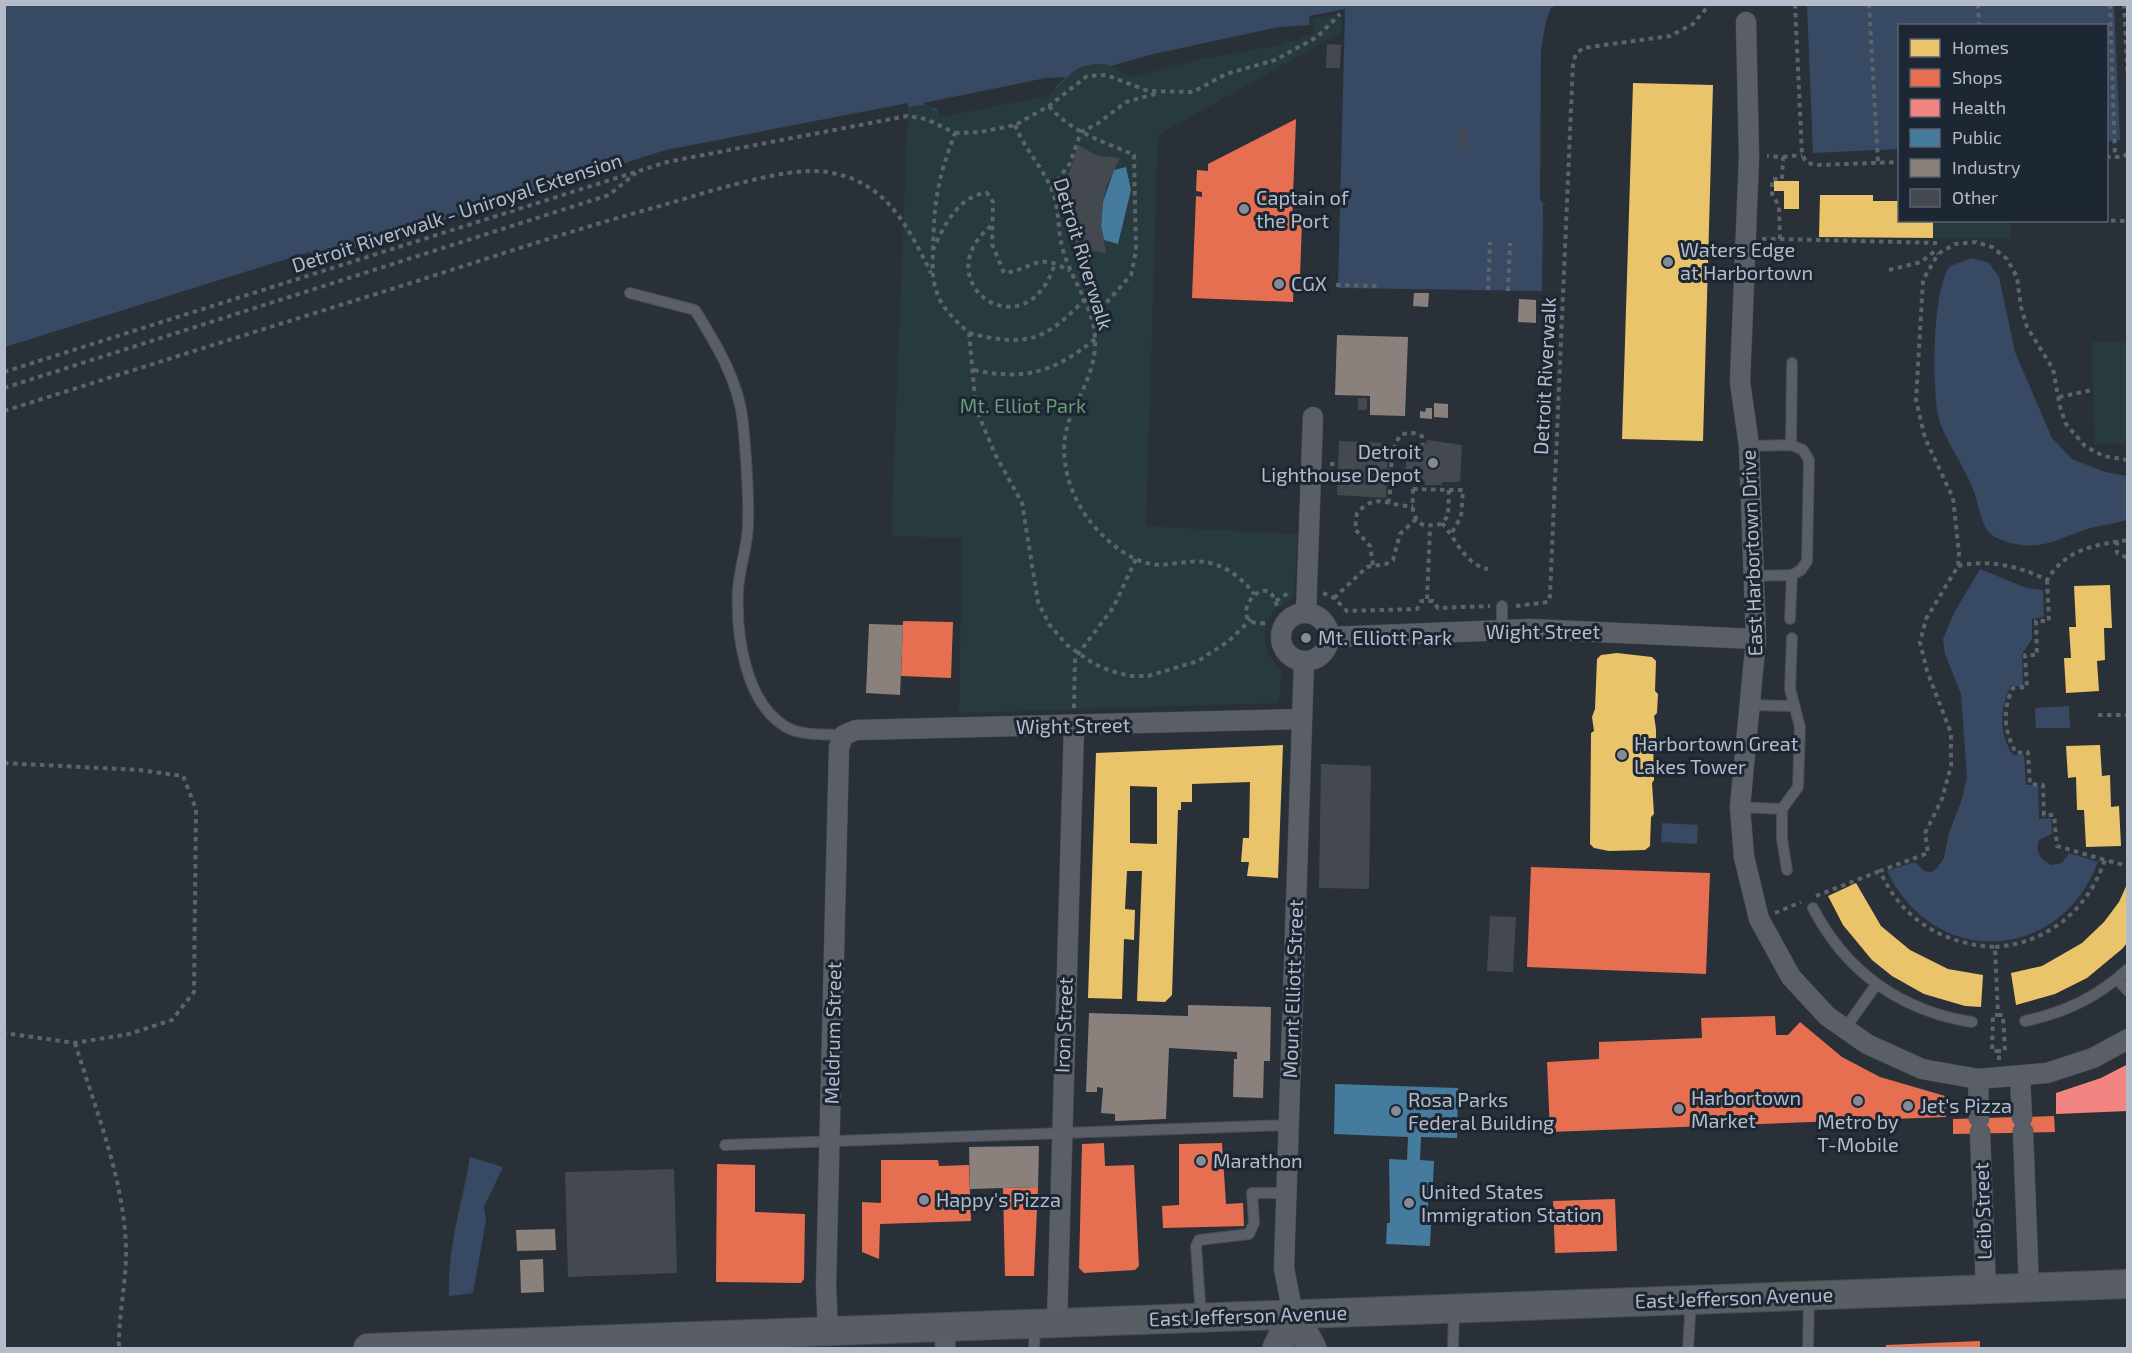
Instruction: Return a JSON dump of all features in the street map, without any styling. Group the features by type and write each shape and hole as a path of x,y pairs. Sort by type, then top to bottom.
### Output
{"main road":[{"name":"East Jefferson Avenue","path":"368,1348 524,1343 761,1341 828,1332 946,1338 1201,1318 2127,1284"},
{"path":"1276,1348 1293,1314"},
{"name":"Mount Elliott Street","path":"1293,1314 1312,1348"}],"street":[{"name":"East Harbortown Drive","path":"1746,22 1749,157 1740,382 1749,446 1756,639 1740,807 1744,857 1759,919 1791,977 1809,999 1844,1030 1867,1044 1922,1069 1978,1079 2000,1079 2072,1066 2093,1058 2127,1039"},
{"path":"1306,613 1313,417"},
{"path":"1306,613 1313,614 1325,623 1329,637 1322,655 1304,662 1296,660 1284,651 1280,636 1286,622 1291,617 1306,613"},
{"name":"Wight Street","path":"1329,637 1530,629 1756,639"},
{"name":"Mount Elliott Street","path":"1293,1314 1284,1268 1304,662"},
{"name":"Wight Street","path":"844,735 856,730 1074,718 1302,719"},
{"name":"Iron Street","path":"1042,1332 1061,1133 1074,718"},
{"name":"Meldrum Street","path":"828,1332 826,1286 839,747 844,735"},
{"path":"2020,1076 2029,1287"},
{"name":"Leib Street","path":"1978,1079 1986,1289"}],"lane":[{"path":"630,293 695,310 724,357 743,420 748,524 738,591 741,641 749,680 763,708 787,728 818,734 844,735"},
{"path":"1791,445 1792,363"},
{"path":"1749,446 1791,445 1803,450 1809,460 1807,561 1801,570 1792,575 1755,576"},
{"path":"1790,619 1792,575"},
{"path":"1502,606 1502,630"},
{"path":"1787,870 1782,839 1782,809 1798,787 1800,727 1790,689 1792,638"},
{"path":"1750,705 1794,706"},
{"path":"1740,807 1782,809"},
{"path":"1813,908 1826,932 1845,956 1876,985 1915,1007 1935,1015 1972,1022"},
{"path":"2025,1021 2050,1016 2072,1008 2117,979 2127,969"},
{"path":"2117,979 2127,991"},
{"path":"1844,1030 1876,985"},
{"path":"725,1145 1289,1125"},
{"path":"1201,1318 1196,1246 1199,1240 1249,1234 1254,1223 1252,1193 1286,1193"},
{"path":"1808,1348 1809,1296"},
{"path":"1688,1348 1691,1300"},
{"path":"1453,1348 1454,1309"}],"path":[{"name":"Detroit Riverwalk","path":"1427,599 1433,601 1438,608 1542,605 1548,602 1573,75 1576,54 1583,48 1670,36 1693,24 1710,4"},
{"path":"1796,4 1802,155 1808,163 1818,165 1898,162"},
{"path":"1869,4 1878,163"},
{"path":"1978,4 1979,24"},
{"path":"2110,4 2115,157"},
{"path":"2124,4 2127,82"},
{"path":"933,276 935,194 955,133 981,132 1016,125 1049,105 1079,80 1098,74 1106,75 1136,89 1160,93 1193,92 1226,74 1264,65 1317,37 1340,14"},
{"path":"1052,188 1070,163 1081,132 1097,124 1126,102 1160,93"},
{"path":"1049,105 1057,115 1081,132 1134,155 1136,251 1131,275 1092,319"},
{"name":"Detroit Riverwalk - Uniroyal Extension","path":"4,372 667,162 907,116 926,119 955,133"},
{"name":"Detroit Riverwalk","path":"1016,125 1025,149 1052,188 1062,250 1085,298 1092,319 1095,339 1089,377 1067,425 1065,465 1068,479 1088,518 1101,534 1136,559 1155,564 1191,561 1218,566 1238,578 1254,594 1265,592 1277,603 1286,593 1296,591"},
{"path":"2108,158 2123,157 2127,153"},
{"path":"1749,157 1802,155"},
{"path":"1780,239 1779,206 1772,194 1772,179 1782,179 1783,157"},
{"path":"4,388 609,195 639,171"},
{"path":"4,411 598,224 749,182 794,173 826,171 852,179 876,192 896,208 933,276 940,300 948,312 969,333 1010,341 1040,335 1064,320 1085,298"},
{"path":"933,252 950,217 965,203 982,193 990,195 993,202 992,244 1004,273 1020,271 1039,261 1055,263 1071,271"},
{"path":"2108,221 2127,221"},
{"path":"991,226 975,242 968,262 971,280 981,296 989,301 1010,307 1032,300 1047,285 1055,263"},
{"path":"1746,239 1937,240 1936,253 1923,280 1917,400 1924,438 1953,498 1958,522 1958,566 1926,619 1920,642 1927,671 1951,733 1951,766 1942,799 1925,833 1928,853 1880,871 1904,908 1929,930 1954,941 1995,947 2037,937 2068,918 2089,895 2105,860"},
{"path":"1488,290 1490,242"},
{"path":"1889,270 1921,262 1955,244 1976,242 1992,247 2007,260 2017,277 2023,318 2032,337 2050,363 2066,424 2085,446 2103,456 2127,460"},
{"path":"1508,291 1510,243"},
{"path":"1336,285 1378,285"},
{"path":"969,333 976,409 984,431 1022,503 1038,602 1052,629 1079,654 1111,671 1130,676 1157,675 1190,664 1214,652 1251,619"},
{"path":"974,370 1011,376 1042,371 1077,354 1095,339"},
{"path":"2059,397 2076,391 2092,390"},
{"path":"1388,502 1393,471 1392,454 1400,436 1420,434 1423,444"},
{"path":"1330,464 1338,464"},
{"path":"1386,471 1393,471"},
{"path":"1449,490 1448,516 1442,523 1430,527 1416,519 1413,506 1413,489 1432,487 1463,490 1461,517 1451,534"},
{"path":"1373,565 1372,550 1355,529 1356,513 1368,504 1377,501 1413,506"},
{"path":"1334,598 1358,573 1373,565 1393,560 1400,534 1416,519"},
{"path":"1442,523 1465,556 1476,565 1488,568"},
{"path":"1319,592 1334,598 1347,611 1417,609 1421,601 1427,599 1430,527"},
{"path":"2127,540 2094,545 2070,554 2058,564 2047,580 2049,621 2036,621 2037,655 2025,656 2026,687 2013,688 2005,708 2006,729 2016,753 2028,752 2030,784 2043,785 2043,815 2054,815 2057,846 2127,866"},
{"path":"2117,541 2117,553 2127,558"},
{"path":"1074,718 1072,671 1075,658 1113,608 1136,559"},
{"path":"1958,566 1973,562 1995,563 2029,572 2047,580"},
{"path":"1251,619 1246,607 1254,594"},
{"path":"1251,619 1265,623"},
{"path":"2098,715 2127,715"},
{"path":"4,764 140,770 183,776 196,809 194,992 172,1020 129,1034 75,1043 4,1033"},
{"path":"1995,947 1998,1015"},
{"path":"1993,1015 2003,1015 2005,1051 1999,1051 1992,1051 1993,1015"},
{"path":"75,1043 114,1169 123,1225 126,1248 118,1318 119,1348"},
{"path":"1999,1051 2000,1079"}],"green space":[{"name":"Mt. Elliot Park","path":"1345,9 1344,31 1158,135 1146,526 1298,534 1294,595 1275,610 1269,618 1265,634 1265,642 1271,658 1282,671 1279,703 959,713 962,538 891,536 908,107 923,103 936,109 1051,92 1073,70 1086,65 1098,64 1115,67 1299,40 1309,16"},
{"path":"1933,222 2011,222 2011,239 1933,238"},
{"path":"2127,341 2127,444 2095,445 2091,342"}],"water":[{"path":"5,5 1659,5 1559,23 1556,30 1549,205 1543,205 1542,291 1338,288 1345,10 1310,16 1311,33 1300,33 1299,40 1286,40 1128,75 1109,66 1089,65 1076,70 1048,93 1022,100 939,114 928,104 908,107 908,103 666,150 319,259 309,252 5,347"},
{"path":"1807,5 2114,5 2120,140 2108,141 2108,24 1898,24 1898,149 1813,153"},
{"path":"1972,258 1989,263 1999,277 2015,352 2052,438 2072,459 2105,472 2127,476 2127,520 2032,546 1995,537 1986,528 1969,481 1940,423 1935,390 1937,318 1944,278 1950,266"},
{"path":"1980,569 2026,588 2043,590 2044,617 2032,619 2032,639 2022,654 2023,687 2011,685 2002,720 2005,738 2013,755 2024,755 2026,785 2038,785 2039,819 2051,818 2052,834 2039,840 2038,852 2045,861 2052,865 2062,863 2069,853 2098,862 2080,896 2055,920 2026,936 1996,942 1964,938 1934,925 1908,903 1887,871 1915,862 1924,871 1931,872 1944,858 1949,833 1962,799 1967,777 1961,694 1945,654 1943,639 1954,613"},
{"path":"2069,706 2070,728 2036,728 2035,708"},
{"path":"1662,823 1698,825 1697,844 1661,842"},
{"path":"470,1157 503,1167 484,1207 486,1220 473,1293 449,1296 450,1261"}],"pier":[{"path":"1558,5 1662,5 1561,25 1552,205 1549,205 1543,204 1540,199 1541,50 1546,21 1551,8"},
{"path":"1345,9 1344,31 1341,33 1342,13 1313,19 1313,35 1302,36 1300,43 1299,40 1286,40 1281,45 1202,59 1132,77 1111,66 1149,55 1279,27 1310,25 1309,16"},
{"path":"1066,77 1048,96 940,117 936,109 923,103 1046,78"}],"building: Homes":[{"name":"Waters Edge at Harbortown","path":"1633,83 1713,85 1703,441 1622,439"},
{"path":"1774,181 1799,181 1799,209 1784,209 1784,191 1774,191"},
{"path":"1820,195 1873,195 1873,201 1898,201 1898,222 1933,222 1933,238 1819,237"},
{"path":"2110,585 2112,628 2104,628 2105,660 2097,661 2099,691 2066,693 2064,658 2071,658 2069,627 2076,627 2074,586"},
{"name":"Harbortown Great Lakes Tower","path":"1617,653 1652,657 1656,661 1655,691 1658,694 1657,713 1654,716 1656,738 1653,740 1654,814 1651,817 1650,846 1645,850 1609,851 1594,848 1590,844 1591,733 1594,731 1592,717 1595,709 1597,659 1601,655"},
{"path":"1283,745 1278,878 1247,876 1249,862 1241,862 1243,838 1249,838 1250,782 1192,784 1192,802 1181,802 1181,810 1178,810 1172,995 1165,1002 1137,1001 1142,871 1127,871 1125,909 1135,910 1134,940 1124,939 1122,999 1088,998 1096,753","holes":["1130,786 1157,787 1157,844 1130,843"]},
{"path":"2100,745 2102,776 2110,775 2111,807 2119,806 2121,846 2086,847 2084,810 2077,810 2076,777 2068,778 2066,746"},
{"path":"2128,882 2128,942 2122,949 2087,978 2055,994 2016,1005 2011,973 2042,966 2082,943 2104,922 2119,902"},
{"path":"1856,883 1881,926 1910,950 1948,969 1983,975 1981,1007 1965,1006 1924,994 1892,976 1872,960 1843,925 1828,896"}],"building: Shops":[{"name":"Captain of the Port","path":"1296,119 1293,195 1287,195 1287,200 1293,201 1292,222 1302,222 1300,276 1294,275 1293,302 1192,298 1196,196 1202,197 1202,192 1196,191 1197,170 1208,171 1208,164"},
{"path":"903,621 953,622 951,678 901,676"},
{"path":"1531,867 1710,873 1706,974 1527,967"},
{"path":"1775,1016 1776,1035 1788,1035 1800,1022 1842,1057 1880,1077 1945,1096 1946,1117 1550,1132 1547,1062 1599,1059 1599,1042 1702,1038 1701,1018"},
{"path":"2054,1116 2055,1132 1953,1134 1953,1119"},
{"path":"1104,1143 1105,1166 1134,1165 1139,1266 1135,1270 1084,1273 1079,1268 1082,1144"},
{"path":"1222,1143 1226,1204 1243,1203 1244,1226 1163,1228 1162,1206 1179,1205 1179,1144"},
{"path":"881,1160 938,1160 939,1166 969,1165 971,1221 880,1224 879,1259 862,1252 862,1202 881,1203"},
{"path":"717,1164 755,1165 755,1212 805,1214 804,1279 801,1283 716,1282"},
{"path":"1038,1187 1034,1276 1005,1276 1003,1188"},
{"path":"1615,1199 1617,1251 1555,1253 1553,1201"},
{"path":"1980,1341 1980,1348 1886,1348 1886,1345"}],"building: Health":[{"path":"2128,1064 2128,1111 2056,1114 2056,1093 2101,1078"}],"building: Public":[{"path":"1126,167 1131,190 1118,244 1104,240 1101,226 1103,202 1114,170"},
{"name":"Rosa Parks Federal Building","path":"1335,1084 1458,1088 1457,1138 1421,1137 1420,1160 1434,1161 1433,1182 1429,1182 1427,1225 1431,1225 1430,1246 1386,1244 1387,1223 1390,1223 1389,1159 1407,1160 1408,1137 1334,1134"}],"building: Industry":[{"path":"1414,293 1429,293 1428,307 1413,306"},
{"path":"1519,299 1536,300 1536,323 1518,322"},
{"path":"1337,335 1408,337 1405,416 1370,415 1370,396 1335,395"},
{"path":"1434,403 1448,404 1448,418 1434,417"},
{"path":"1426,408 1432,408 1432,419 1420,418 1420,411 1425,412"},
{"path":"869,624 903,625 900,695 866,693"},
{"path":"1188,1005 1271,1007 1270,1061 1264,1061 1263,1098 1233,1097 1234,1059 1237,1059 1237,1052 1169,1048 1166,1119 1115,1121 1115,1114 1101,1113 1103,1088 1097,1087 1097,1092 1086,1092 1089,1013 1188,1016"},
{"path":"1039,1146 1038,1187 970,1189 969,1147"},
{"path":"555,1229 556,1250 517,1251 516,1230"},
{"path":"543,1259 544,1292 521,1293 520,1260"}],"building: Other":[{"path":"1327,44 1341,45 1340,68 1326,68"},
{"path":"1459,130 1467,130 1467,148 1459,147"},
{"path":"1078,145 1098,156 1120,158 1107,185 1103,202 1101,226 1106,253 1090,250 1075,253 1074,211 1069,196 1060,183 1070,171"},
{"path":"1358,398 1367,398 1367,410 1358,410"},
{"name":"Detroit Lighthouse Depot","path":"1427,440 1462,445 1460,482 1425,485 1425,481 1405,480 1407,443 1426,444"},
{"path":"1339,441 1388,443 1386,498 1337,495"},
{"path":"1321,764 1371,766 1369,889 1319,888"},
{"path":"1490,916 1516,917 1513,972 1487,971"},
{"path":"674,1169 677,1273 568,1277 565,1172"}],"place":[{"name":"Captain of the Port","path":"1244,209"},
{"name":"Waters Edge at Harbortown","path":"1668,262"},
{"name":"CGX","path":"1279,284"},
{"name":"Detroit Lighthouse Depot","path":"1433,463"},
{"name":"Mt. Elliott Park","path":"1306,638"},
{"name":"Harbortown Great Lakes Tower","path":"1622,755"},
{"name":"Metro by T-Mobile","path":"1858,1101"},
{"name":"Jet's Pizza","path":"1908,1106"},
{"name":"Harbortown Market","path":"1679,1109"},
{"name":"Rosa Parks Federal Building","path":"1396,1111"},
{"name":"Marathon","path":"1201,1161"},
{"name":"Happy's Pizza","path":"924,1200"},
{"name":"United States Immigration Station","path":"1409,1203"}]}
